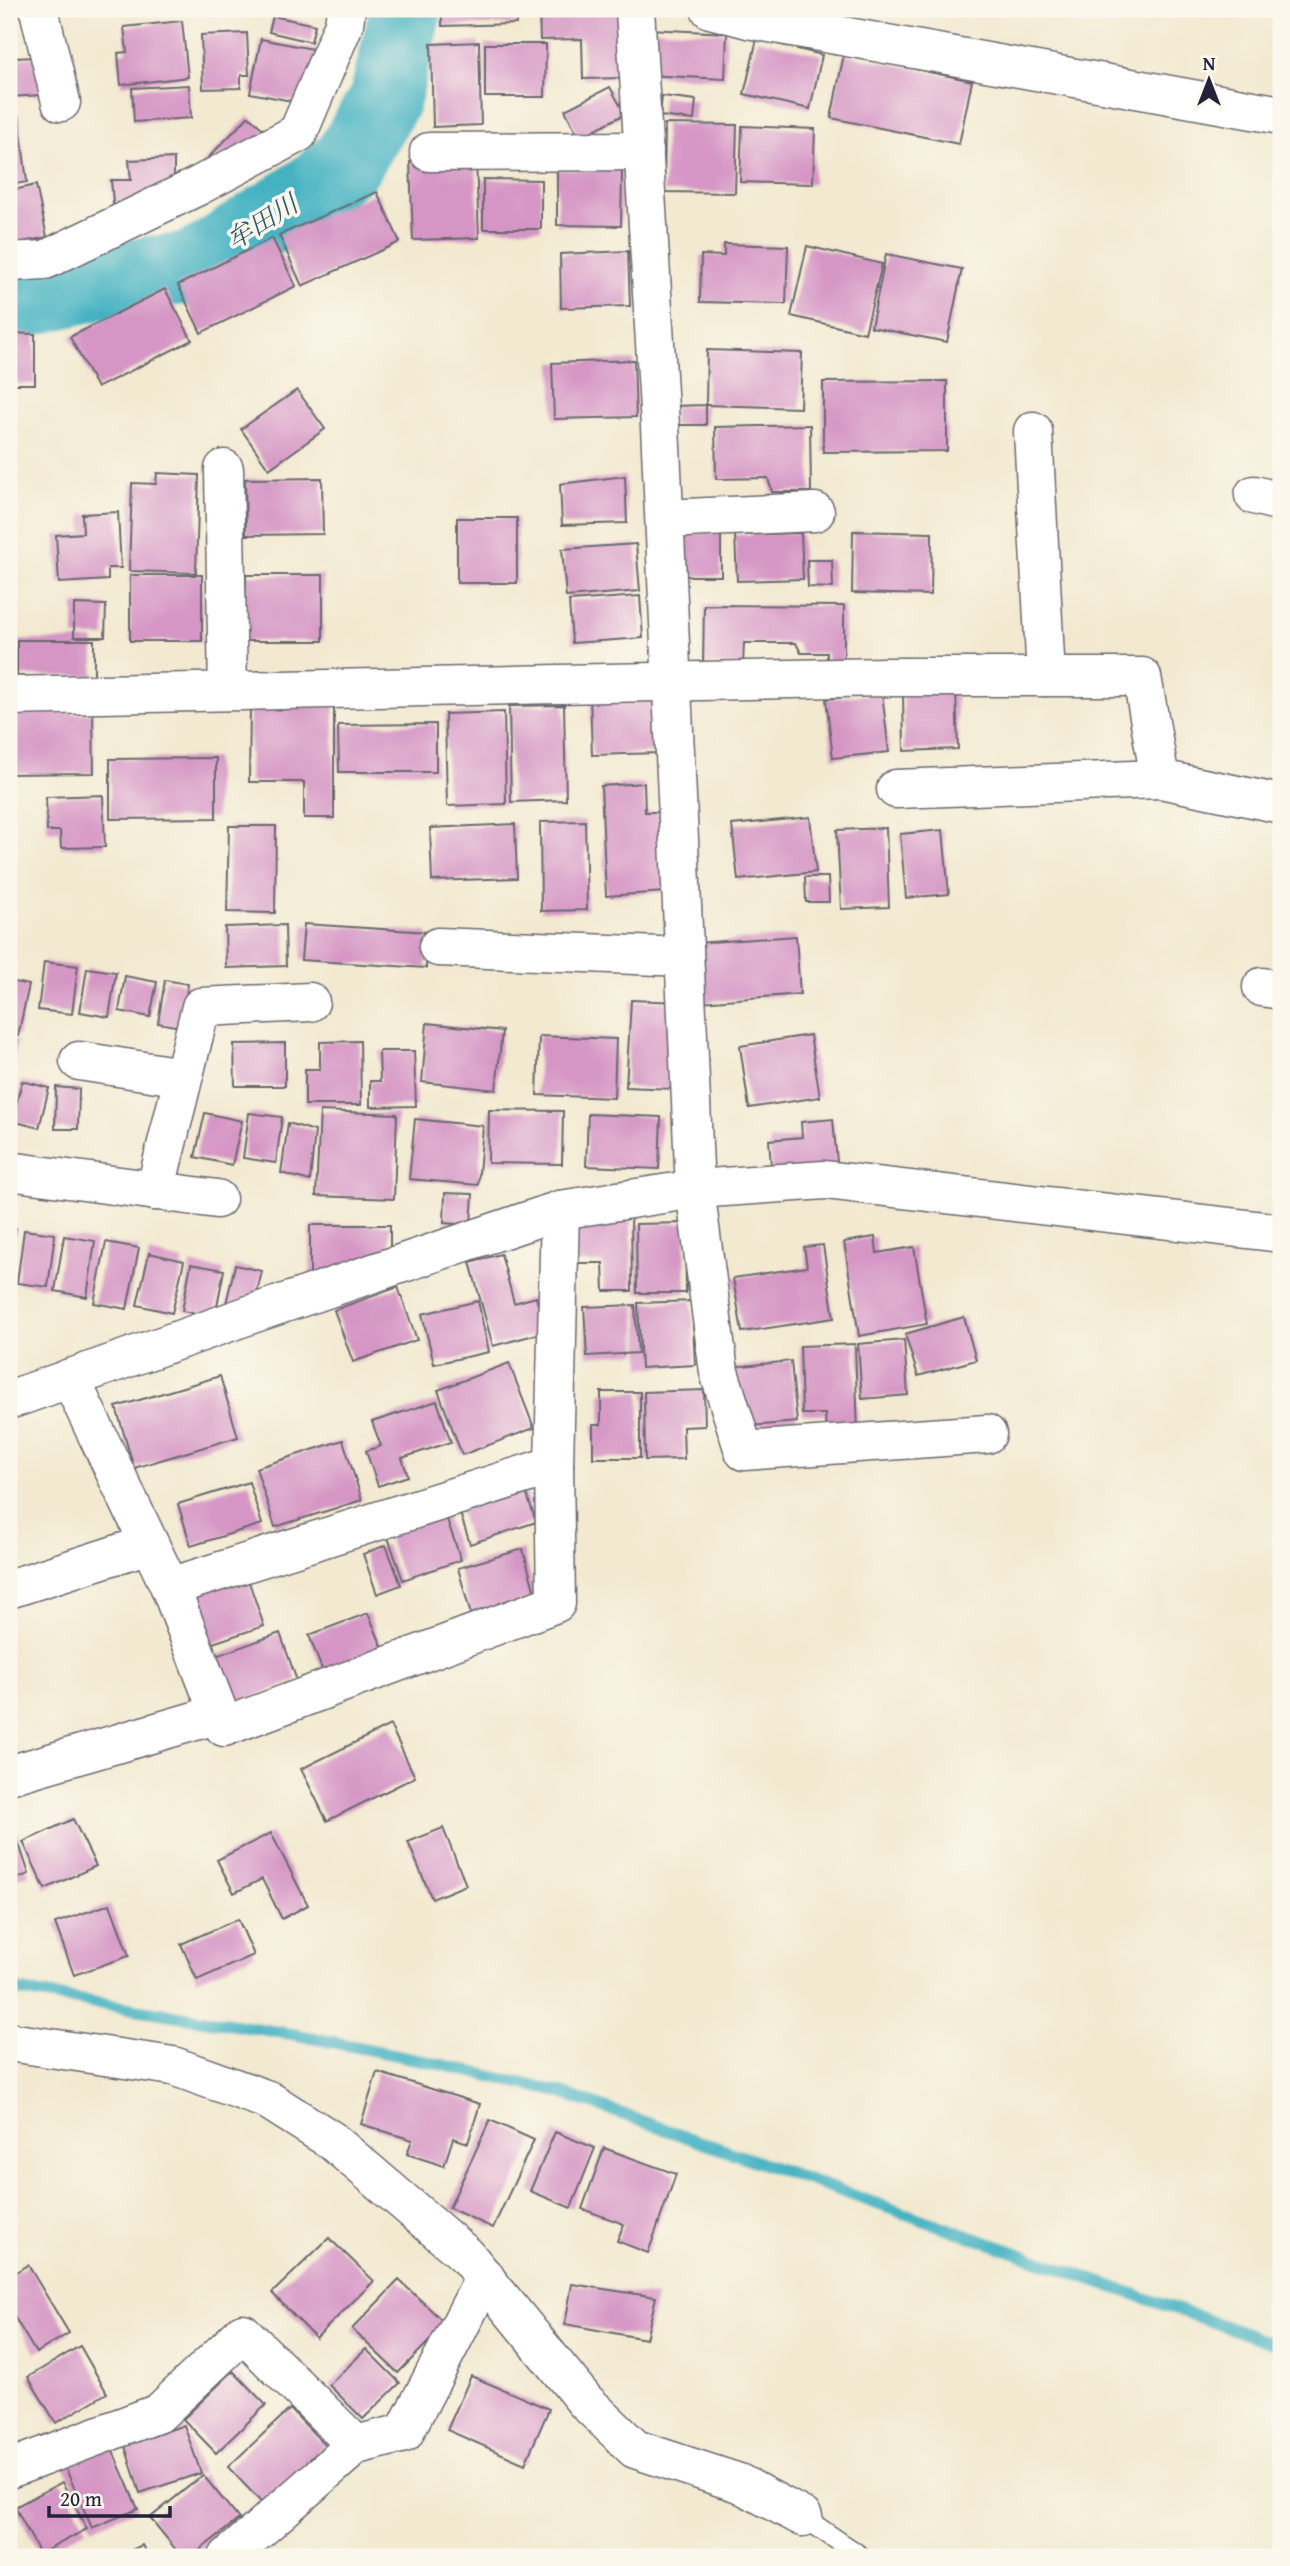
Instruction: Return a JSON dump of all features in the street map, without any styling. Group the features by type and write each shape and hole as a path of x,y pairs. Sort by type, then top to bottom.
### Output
{"street":[{"path":"9,262 45,260 198,186 298,133 344,24 346,9"},
{"path":"635,9 665,519 695,1189 719,1372 744,1451 987,1434"},
{"path":"710,9 748,19 1281,115"},
{"path":"32,11 61,103"},
{"path":"429,152 644,151"},
{"path":"1033,431 1046,677"},
{"path":"224,469 228,691"},
{"path":"665,519 815,512"},
{"path":"9,696 885,677 1142,677 1160,779"},
{"path":"897,789 1160,779 1281,804"},
{"path":"438,947 684,957"},
{"path":"155,1191 201,1007 310,1002"},
{"path":"79,1061 183,1077"},
{"path":"9,1171 217,1199"},
{"path":"9,1399 560,1210 695,1189 825,1180 1281,1233"},
{"path":"70,1378 170,1587 224,1727 556,1603 554,1465 560,1210"},
{"path":"170,1587 554,1465"},
{"path":"9,1589 149,1544"},
{"path":"9,1775 219,1714"},
{"path":"9,2042 173,2066 268,2100 331,2140 466,2255 586,2401 635,2449 739,2483 803,2517"},
{"path":"228,2557 356,2445 404,2433 485,2277"},
{"path":"9,2469 159,2413 243,2333 356,2445"}],"lane":[{"path":"803,2517 862,2557"}],"building":[{"path":"442,9 515,9 516,24 442,26"},
{"path":"539,9 621,9 622,78 583,79 582,39 540,40"},
{"path":"795,9 843,9 841,20"},
{"path":"273,16 315,25 311,42 269,32"},
{"path":"182,21 188,77 121,85 118,53 127,52 124,27"},
{"path":"648,29 727,33 725,79 646,75"},
{"path":"247,33 249,75 241,75 241,88 203,89 201,35"},
{"path":"261,39 333,53 323,107 250,93"},
{"path":"757,39 822,55 810,109 744,94"},
{"path":"479,42 481,125 433,127 431,44"},
{"path":"485,44 546,44 545,97 485,97"},
{"path":"844,54 972,81 959,144 831,118"},
{"path":"40,57 42,95 9,97 9,58"},
{"path":"189,85 191,118 134,122 132,88"},
{"path":"610,87 625,114 579,138 565,110"},
{"path":"662,96 696,100 694,120 660,116"},
{"path":"249,116 268,134 202,164"},
{"path":"19,117 27,182 9,185 9,118"},
{"path":"665,124 737,125 735,193 664,192"},
{"path":"742,126 815,129 813,184 740,182"},
{"path":"174,158 174,207 115,224 111,180 131,180 129,160"},
{"path":"476,160 479,238 413,240 410,162"},
{"path":"557,170 622,170 621,226 557,225"},
{"path":"483,179 541,180 541,229 483,229"},
{"path":"36,185 47,237 9,245 9,191"},
{"path":"377,192 400,242 302,286 279,235"},
{"path":"272,238 296,286 201,333 178,285"},
{"path":"724,244 788,246 786,304 700,302 701,255 724,256"},
{"path":"807,246 882,264 865,333 791,316"},
{"path":"628,251 630,306 561,308 560,254"},
{"path":"886,254 962,269 947,342 871,327"},
{"path":"165,289 192,340 97,388 70,337"},
{"path":"9,333 35,334 35,384 9,384"},
{"path":"707,350 802,353 800,408 706,405"},
{"path":"634,360 636,417 554,419 552,363"},
{"path":"947,381 947,451 823,452 823,382"},
{"path":"297,390 325,429 269,469 241,429"},
{"path":"706,405 706,425 673,425 673,406"},
{"path":"810,425 811,492 772,492 768,478 716,479 715,427"},
{"path":"157,473 199,475 196,573 129,571 132,483 156,484"},
{"path":"625,476 627,523 562,525 560,484"},
{"path":"322,478 323,534 246,535 245,479"},
{"path":"118,512 121,568 108,568 108,580 59,583 56,535 83,533 82,514"},
{"path":"457,518 517,518 517,583 457,583"},
{"path":"853,531 932,533 931,595 852,593"},
{"path":"682,533 721,533 721,576 682,576"},
{"path":"801,533 803,579 737,581 735,535"},
{"path":"636,544 640,591 566,597 562,549"},
{"path":"807,560 832,560 833,588 808,587"},
{"path":"130,575 202,575 202,641 130,641"},
{"path":"246,575 323,575 323,641 245,641"},
{"path":"640,596 643,638 572,643 569,601"},
{"path":"74,604 106,605 105,637 74,637"},
{"path":"704,605 844,606 844,673 827,673 827,653 801,653 796,643 744,643 743,665 703,665"},
{"path":"17,640 94,640 94,676 17,676"},
{"path":"956,691 958,749 904,751 903,693"},
{"path":"658,693 659,753 592,755 590,695"},
{"path":"882,693 889,752 833,758 826,699"},
{"path":"250,705 334,705 334,818 304,818 304,782 249,782"},
{"path":"564,705 566,800 511,802 509,706"},
{"path":"504,712 506,804 447,806 445,714"},
{"path":"93,713 94,773 9,774 9,714"},
{"path":"436,724 436,772 339,772 338,725"},
{"path":"216,758 216,818 110,819 110,759"},
{"path":"644,783 645,812 662,812 665,892 606,896 601,786"},
{"path":"103,795 105,847 61,848 60,831 47,831 46,797"},
{"path":"810,817 816,872 738,880 732,825"},
{"path":"585,821 587,910 541,911 540,822"},
{"path":"515,824 517,878 432,881 430,828"},
{"path":"229,826 276,826 275,913 227,912"},
{"path":"886,828 889,907 841,909 837,830"},
{"path":"943,830 949,894 906,898 900,834"},
{"path":"805,877 828,877 829,902 806,902"},
{"path":"304,924 428,932 426,968 301,960"},
{"path":"285,925 286,966 226,968 225,927"},
{"path":"796,936 800,994 701,1002 697,943"},
{"path":"44,962 78,966 72,1014 38,1010"},
{"path":"87,968 116,972 109,1017 80,1012"},
{"path":"125,976 157,982 150,1017 119,1011"},
{"path":"165,980 188,984 181,1027 158,1023"},
{"path":"9,981 29,985 18,1036 9,1034"},
{"path":"631,1000 679,1002 674,1089 626,1087"},
{"path":"427,1023 502,1031 496,1090 422,1082"},
{"path":"810,1035 820,1097 749,1108 740,1046"},
{"path":"539,1036 616,1039 614,1098 537,1095"},
{"path":"9,1040 17,1041 10,1076 9,1076"},
{"path":"360,1041 361,1105 305,1105 305,1069 320,1069 320,1042"},
{"path":"285,1043 285,1086 235,1086 234,1044"},
{"path":"379,1051 414,1051 416,1106 370,1107 370,1081 380,1081"},
{"path":"22,1081 49,1088 39,1128 12,1121"},
{"path":"56,1087 79,1089 78,1129 55,1129"},
{"path":"489,1110 563,1111 562,1164 488,1163"},
{"path":"320,1111 397,1114 394,1199 316,1196"},
{"path":"205,1113 242,1121 232,1165 195,1157"},
{"path":"249,1113 282,1117 276,1163 243,1158"},
{"path":"588,1114 661,1117 659,1169 586,1166"},
{"path":"415,1119 483,1126 478,1185 409,1179"},
{"path":"833,1119 838,1172 772,1177 769,1140 802,1137 801,1122"},
{"path":"288,1123 315,1131 310,1181 281,1173"},
{"path":"445,1193 473,1194 471,1225 444,1223"},
{"path":"631,1210 632,1291 604,1291 603,1263 575,1263 575,1211"},
{"path":"685,1223 686,1293 637,1293 636,1224"},
{"path":"310,1225 390,1225 390,1265 310,1289"},
{"path":"9,1227 16,1228 10,1266 9,1266"},
{"path":"24,1230 55,1234 48,1287 17,1283"},
{"path":"64,1236 95,1241 87,1297 55,1291"},
{"path":"875,1237 877,1253 914,1247 927,1324 859,1336 844,1242"},
{"path":"106,1242 139,1248 127,1309 94,1303"},
{"path":"823,1245 834,1318 742,1332 733,1278 807,1267 804,1247"},
{"path":"149,1253 184,1261 172,1313 137,1305"},
{"path":"501,1254 514,1303 536,1297 545,1332 493,1346 470,1262"},
{"path":"191,1264 224,1270 215,1317 182,1311"},
{"path":"235,1265 262,1271 252,1314 225,1308"},
{"path":"398,1287 417,1340 353,1362 334,1310"},
{"path":"478,1301 489,1352 434,1364 422,1314"},
{"path":"692,1301 695,1365 641,1368 638,1303"},
{"path":"635,1305 638,1353 587,1356 584,1307"},
{"path":"964,1317 976,1360 918,1376 905,1334"},
{"path":"904,1340 908,1395 862,1399 858,1344"},
{"path":"855,1344 858,1436 826,1437 825,1414 802,1414 800,1346"},
{"path":"791,1361 797,1422 750,1426 732,1367"},
{"path":"509,1363 534,1428 462,1455 438,1390"},
{"path":"220,1376 238,1437 134,1468 116,1407"},
{"path":"704,1390 705,1426 683,1427 684,1459 645,1460 644,1392"},
{"path":"601,1392 640,1392 640,1458 593,1458 593,1425 601,1425"},
{"path":"437,1401 451,1442 402,1458 408,1476 378,1486 366,1451 381,1446 372,1422"},
{"path":"343,1440 362,1500 275,1527 256,1468"},
{"path":"249,1482 262,1524 191,1546 178,1504"},
{"path":"523,1483 536,1522 470,1544 457,1504"},
{"path":"443,1508 461,1560 403,1580 385,1529"},
{"path":"386,1545 401,1585 377,1594 363,1554"},
{"path":"523,1549 536,1597 471,1615 458,1568"},
{"path":"247,1576 264,1626 204,1646 187,1596"},
{"path":"368,1613 384,1651 324,1675 309,1635"},
{"path":"280,1633 297,1681 224,1707 207,1659"},
{"path":"390,1725 415,1777 327,1821 301,1769"},
{"path":"9,1814 29,1874 9,1881"},
{"path":"73,1819 96,1866 45,1889 23,1842"},
{"path":"443,1828 466,1885 432,1899 408,1842"},
{"path":"271,1833 308,1905 282,1919 262,1879 234,1893 217,1860"},
{"path":"110,1904 129,1956 74,1975 55,1923"},
{"path":"238,1919 254,1955 197,1980 181,1944"},
{"path":"377,2072 480,2104 468,2143 453,2138 444,2166 407,2154 412,2140 361,2124"},
{"path":"490,2120 534,2140 493,2228 449,2208"},
{"path":"555,2132 595,2148 571,2208 530,2191"},
{"path":"604,2148 676,2174 648,2253 617,2241 624,2224 582,2209"},
{"path":"329,2238 374,2281 316,2338 272,2293"},
{"path":"28,2265 69,2333 36,2353 9,2308 9,2276"},
{"path":"399,2280 446,2324 398,2373 352,2329"},
{"path":"572,2284 656,2297 646,2339 565,2324"},
{"path":"80,2346 107,2393 56,2423 28,2377"},
{"path":"366,2349 400,2383 363,2419 329,2385"},
{"path":"233,2371 266,2405 216,2453 183,2419"},
{"path":"471,2376 549,2409 525,2464 447,2430"},
{"path":"290,2409 325,2445 263,2504 228,2467"},
{"path":"184,2425 201,2473 140,2493 125,2446"},
{"path":"111,2447 138,2509 92,2528 65,2467"},
{"path":"203,2475 239,2519 191,2557 182,2557 150,2518"},
{"path":"62,2482 87,2529 40,2554 15,2507"},
{"path":"142,2545 148,2557 117,2557"}],"waterway":[{"name":"牟田川","path":"9,305 149,272 186,269 209,258 310,192 347,162 385,99 406,9"},
{"path":"9,1989 298,2035 559,2092 1281,2346"}]}
